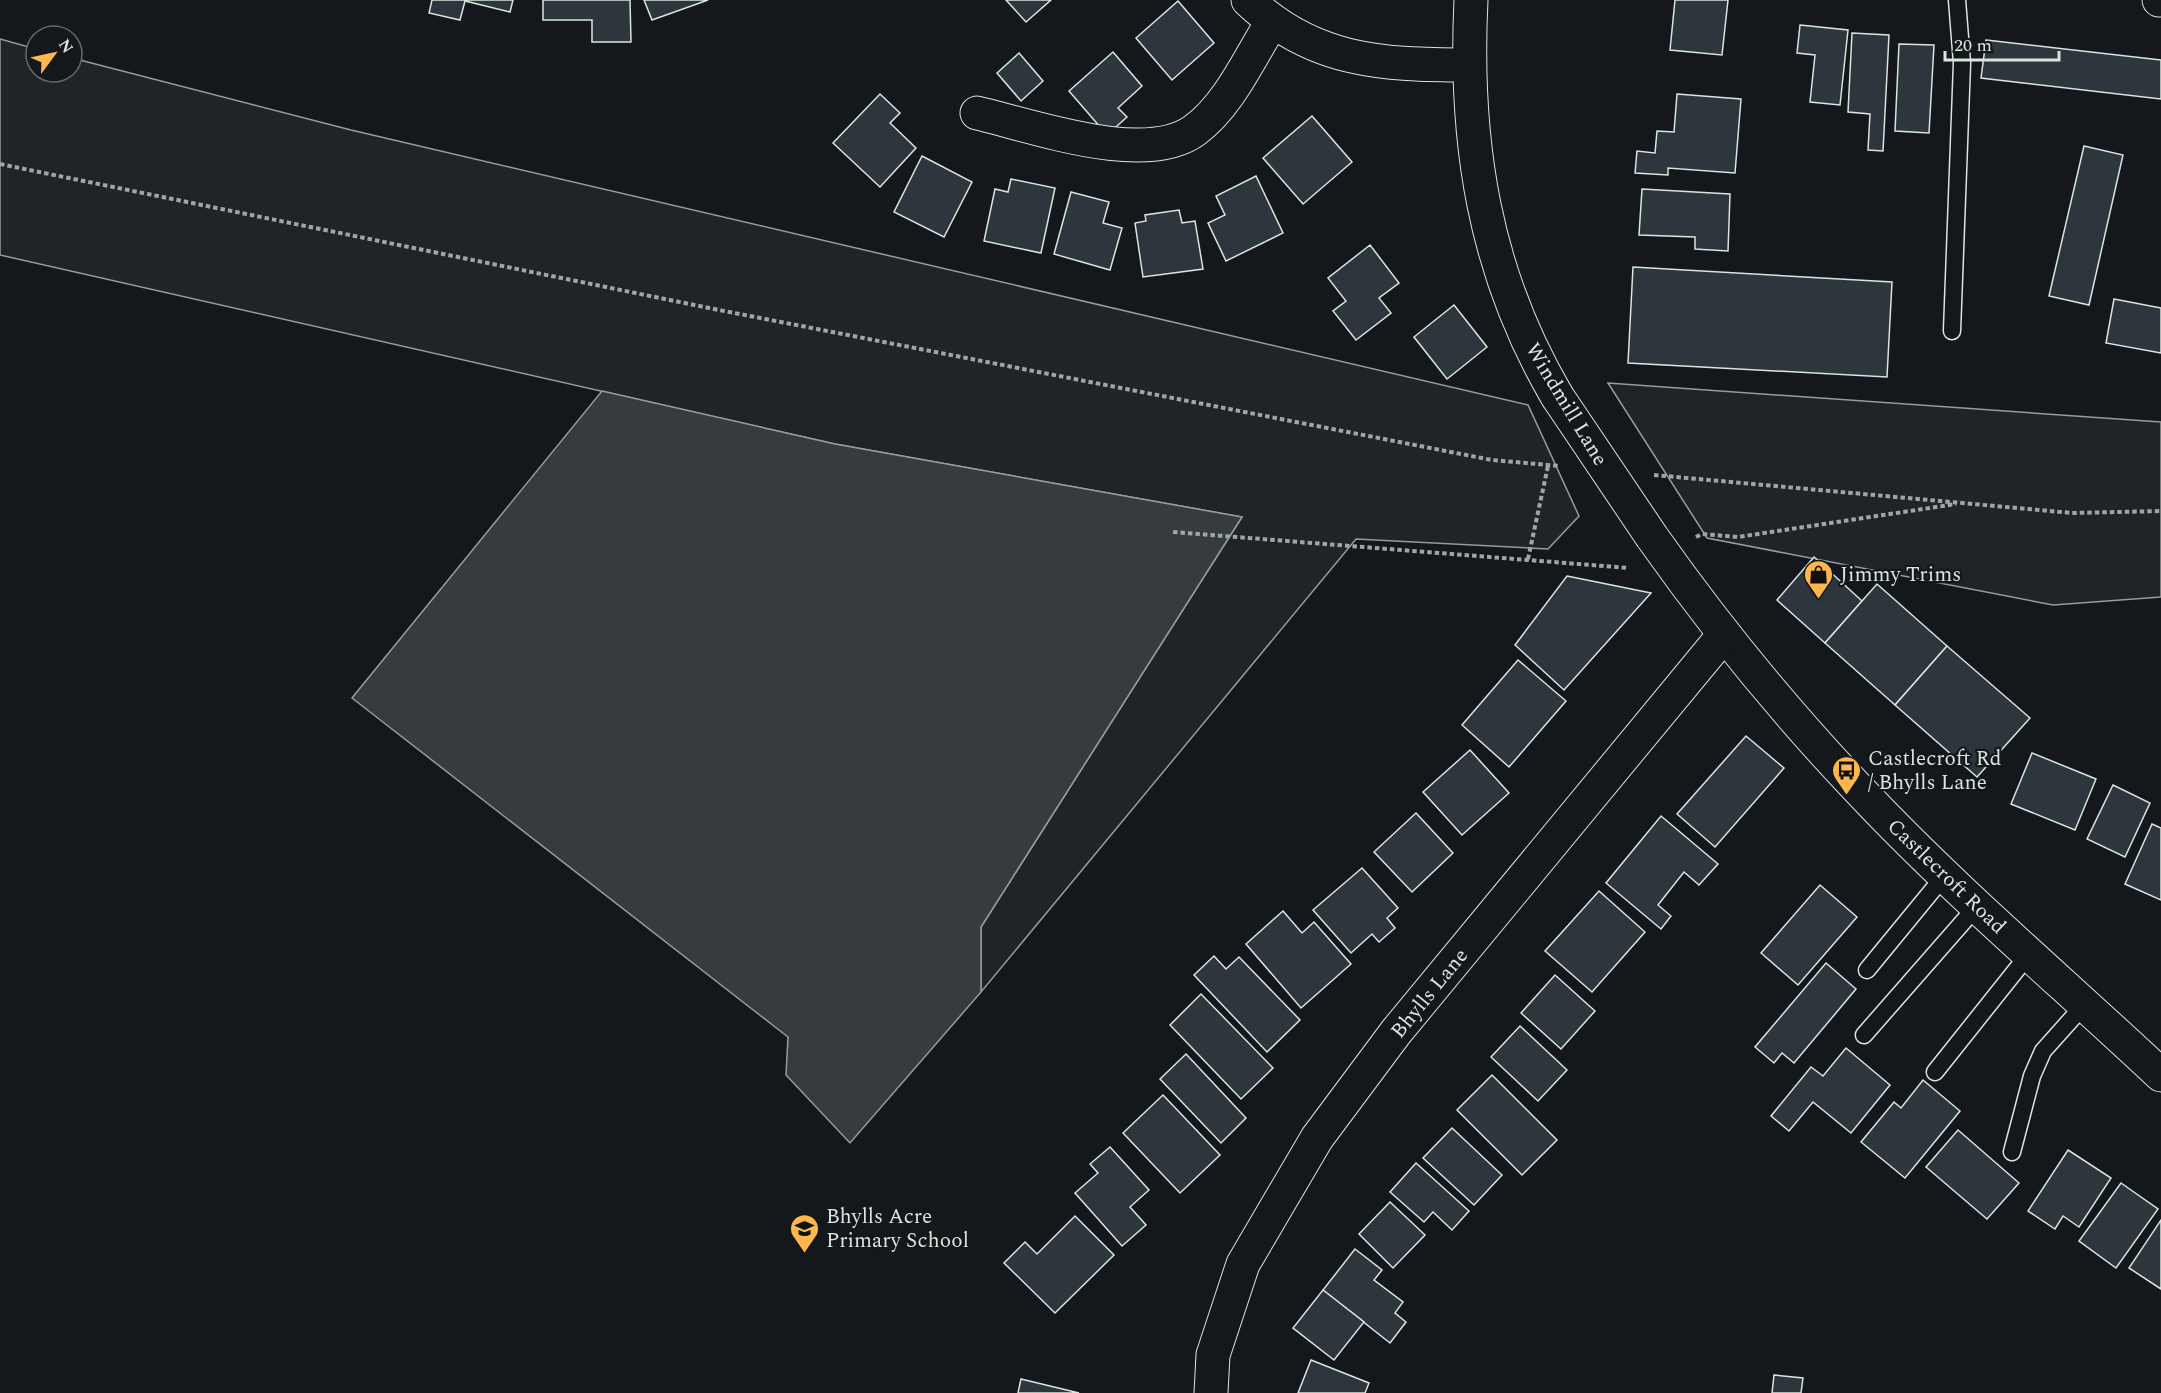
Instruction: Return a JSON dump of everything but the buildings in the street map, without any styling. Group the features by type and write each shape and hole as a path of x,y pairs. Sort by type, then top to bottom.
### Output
{"street":[{"path":"1248,0 1272,22 1303,41 1347,56 1417,65 1468,65"},
{"name":"Windmill Lane","path":"1471,0 1468,65 1480,191 1494,249 1514,313 1557,396 1652,537 1723,636"},
{"path":"977,113 1113,145 1166,144 1195,131 1222,102 1272,22"},
{"name":"Castlecroft Road","path":"1723,636 1866,798 1977,906 2161,1075"},
{"name":"Bhylls Lane","path":"1211,1393 1213,1355 1243,1264 1317,1138 1396,1032 1723,636"}],"lane":[{"path":"1952,331 1962,63 1957,0"},
{"path":"1867,970 1945,875"},
{"path":"1864,1035 1977,906"},
{"path":"1935,1072 2029,954"},
{"path":"2013,1152 2032,1076 2043,1051 2085,1004"}],"path":[{"path":"0,164 719,310 1492,460 1572,467"},
{"path":"1528,559 1548,465"},
{"path":"1643,474 2072,513 2161,511"},
{"path":"1738,537 1962,503"},
{"path":"1173,532 1528,559 1677,573"}],"shaded area":[{"path":"0,39 24,46 24,84 84,84 84,61 351,130 1528,405 1579,516 1548,549 1356,539 981,992 981,927 1242,517 835,444 0,255"},
{"path":"1608,383 2161,422 2161,597 2053,605 1707,538"},
{"path":"602,391 835,444 1242,517 981,927 981,992 850,1143 786,1075 788,1037 352,698"}],"place":[{"name":"Jimmy Trims","path":"1819,600"},
{"name":"Castlecroft Rd / Bhylls Lane","path":"1847,796"},
{"name":"Bhylls Acre Primary School","path":"805,1254"}]}
